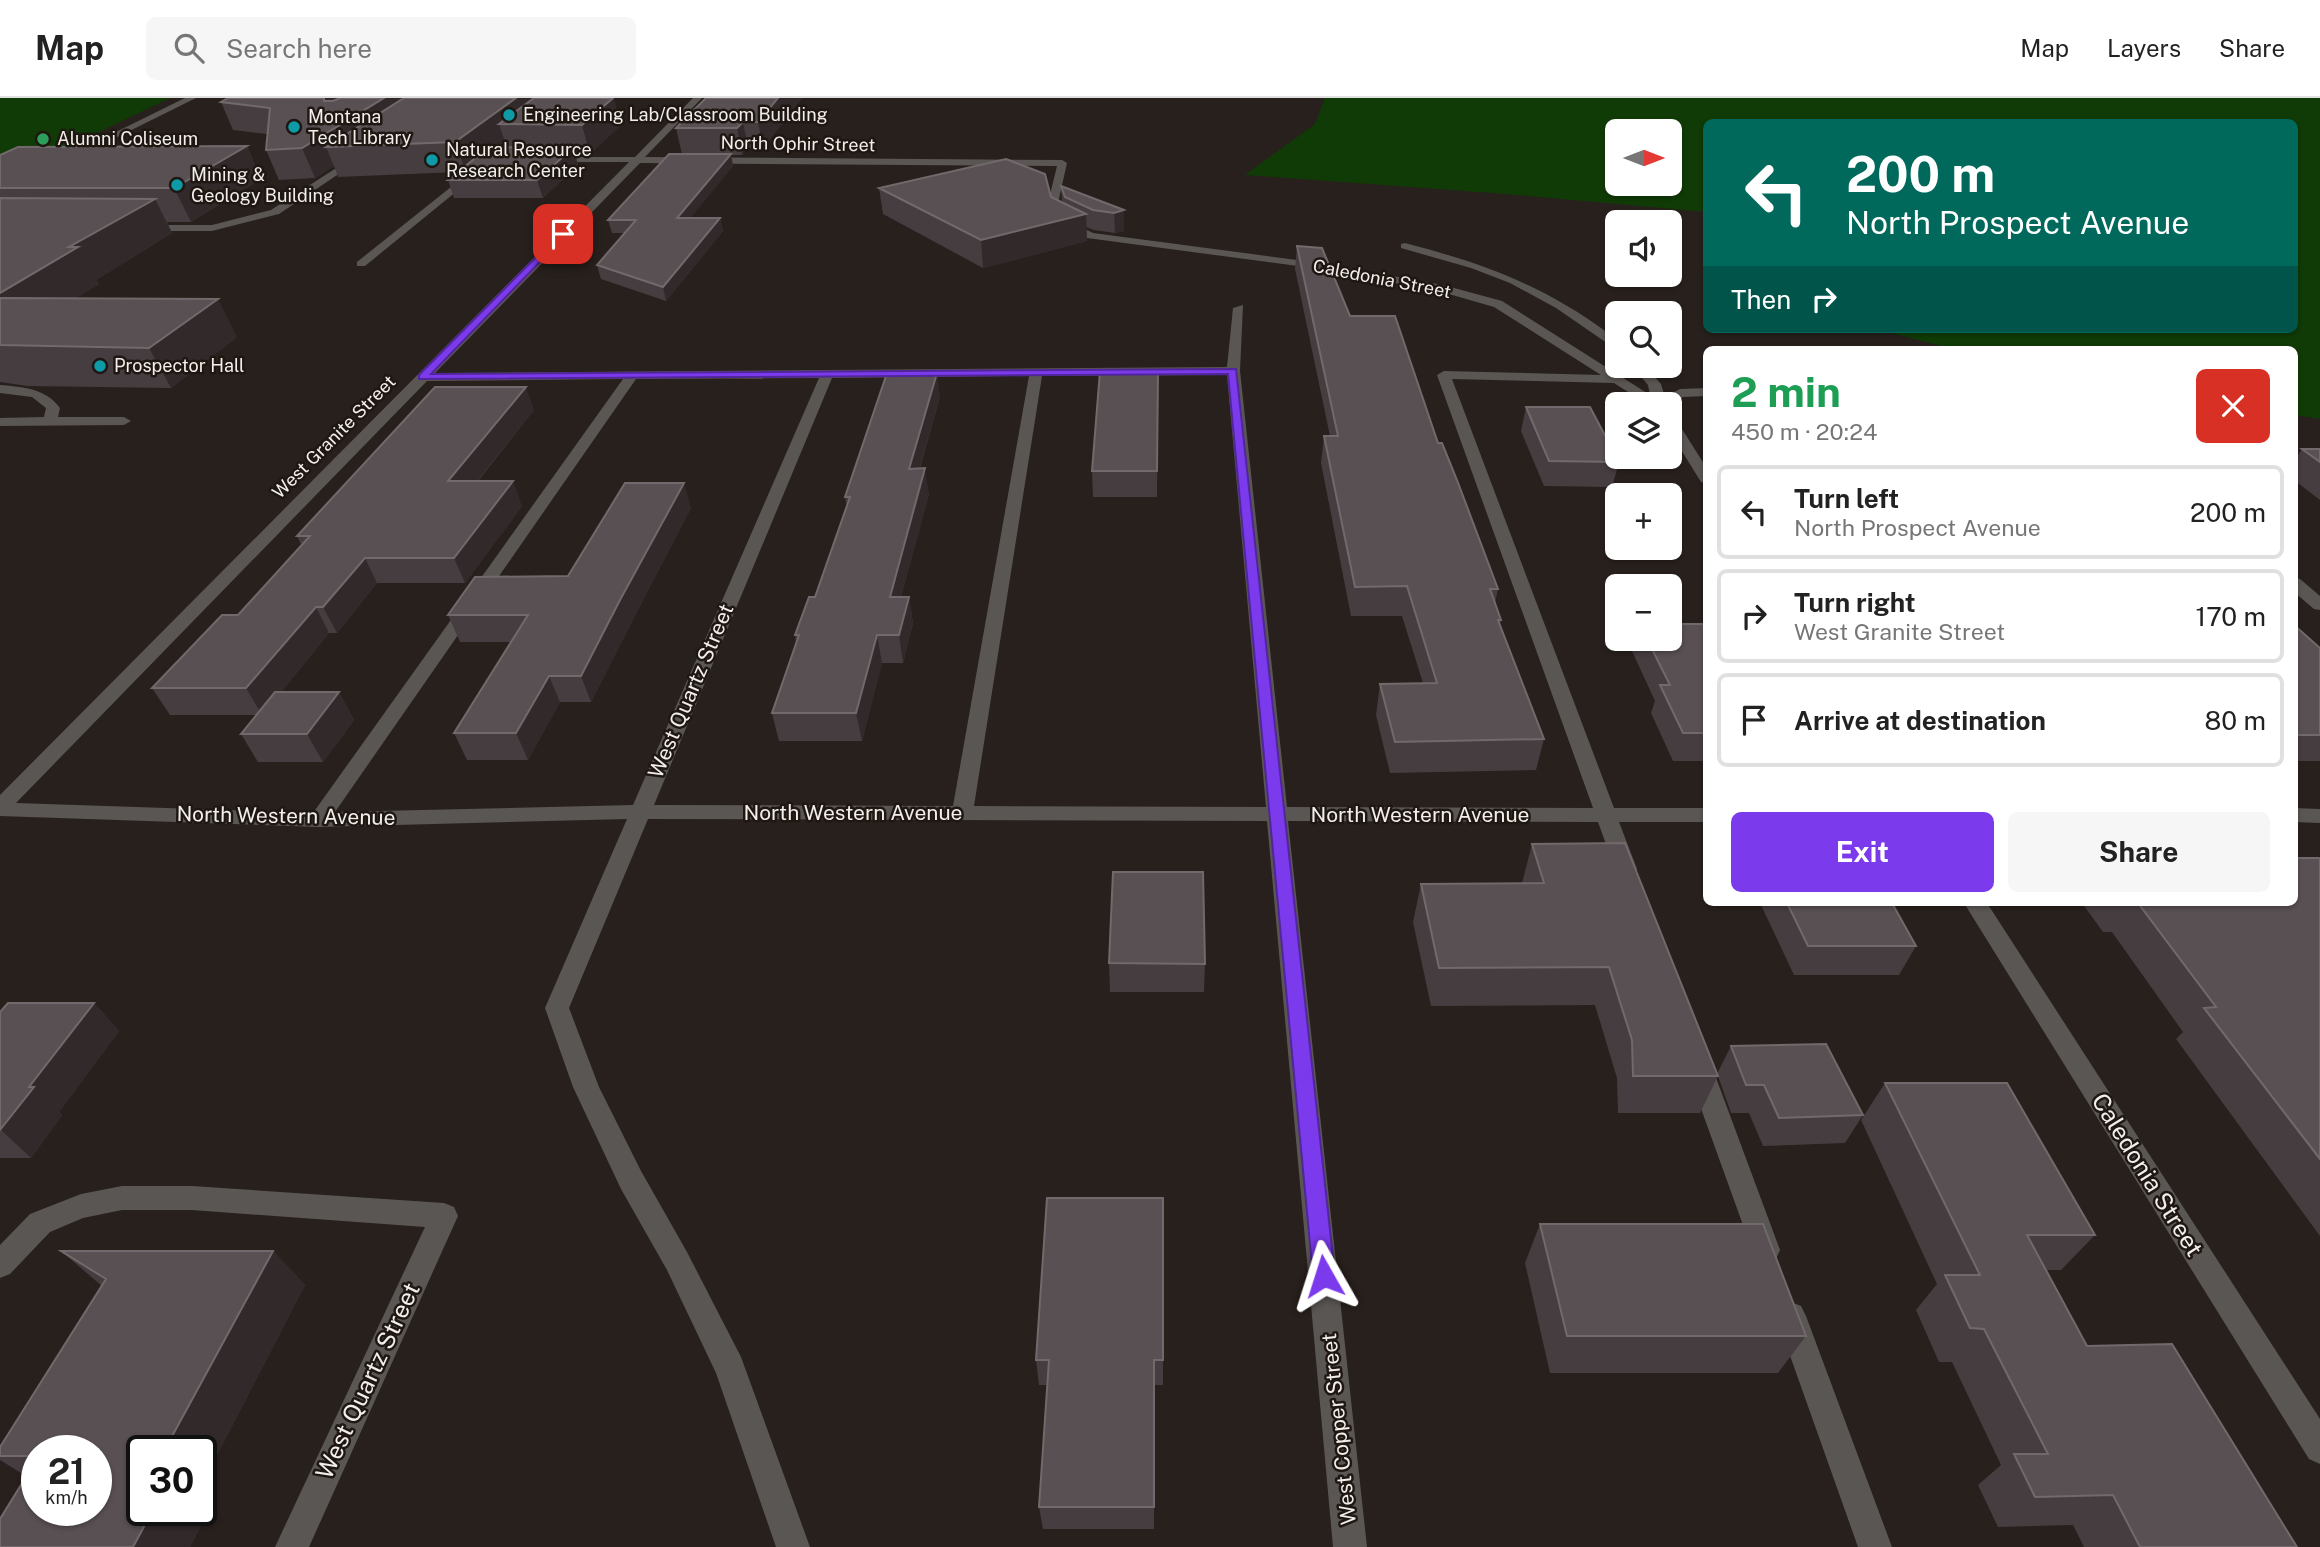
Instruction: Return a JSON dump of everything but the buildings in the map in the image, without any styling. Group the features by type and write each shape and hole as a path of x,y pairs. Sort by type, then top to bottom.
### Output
{"street":[{"path":"63,160 192,98"},
{"name":"West Granite Street","path":"0,808 698,98"},
{"path":"134,228 212,228 275,212 367,151"},
{"name":"North Ophir Street","path":"532,159 1062,163"},
{"path":"942,174 974,162"},
{"name":"Caledonia Street","path":"1062,163 1053,204 1059,220 1091,236 1320,266 1443,289 1498,304 1638,392"},
{"path":"361,264 482,167"},
{"path":"1405,246 1498,273 1546,297 1586,321 1605,336"},
{"name":"West Copper Street","path":"1239,308 1233,371 1350,1547"},
{"path":"423,377 1233,371"},
{"path":"962,814 1036,373"},
{"name":"West Quartz Street","path":"793,1547 730,1368 586,1087 557,1009 827,375"},
{"path":"1615,379 1444,375 1635,894"},
{"path":"319,820 632,376"},
{"path":"0,389 36,394 49,400 53,408 50,422"},
{"path":"1682,393 1703,392"},
{"path":"0,422 124,421"},
{"path":"1682,440 1703,474"},
{"path":"2298,586 2320,605"},
{"name":"North Western Avenue","path":"0,808 319,820 639,812 1703,816"},
{"path":"2298,816 2320,816"},
{"name":"Caledonia Street","path":"1977,906 2320,1448"},
{"path":"1693,1051 1775,1273"},
{"name":"West Quartz Street","path":"0,1265 40,1223 81,1206 122,1198 192,1198 444,1216 292,1547"},
{"path":"1784,1299 1875,1547"}],"green space":[{"name":"Alumni Coliseum","path":"0,98 170,98 41,160 0,161"},
{"path":"1325,98 2320,98 2320,419 2298,416 2298,346 1941,346 1892,333 2298,333 2298,119 1703,119 1703,212 1245,175 1315,124"}],"place":[{"name":"Engineering Lab/Classroom Building","path":"509,115"},
{"name":"Montana Tech Library","path":"294,127"},
{"name":"Alumni Coliseum","path":"43,139"},
{"name":"Natural Resource Research Center","path":"432,160"},
{"name":"Mining & Geology Building","path":"177,185"},
{"name":"Prospector Hall","path":"100,366"}],"route":[{"path":"563,234 423,377 1233,371 1324,1276"}]}
